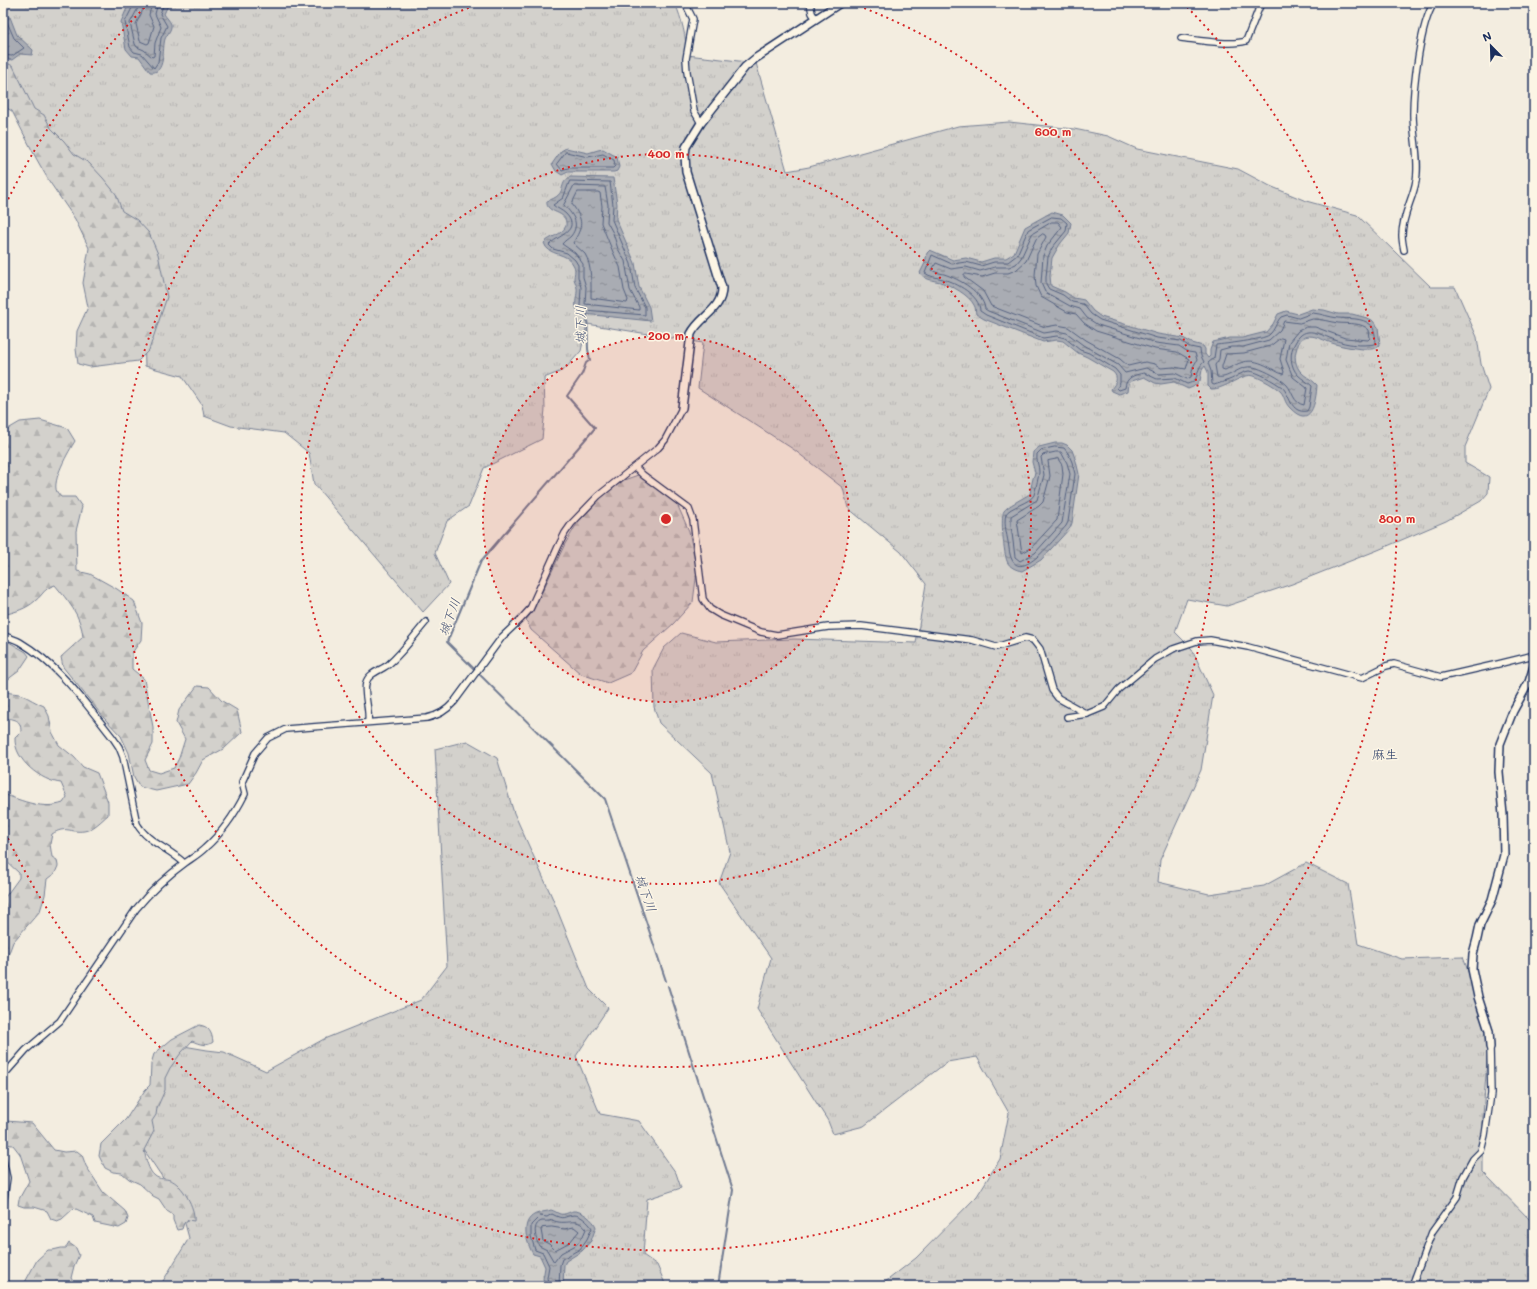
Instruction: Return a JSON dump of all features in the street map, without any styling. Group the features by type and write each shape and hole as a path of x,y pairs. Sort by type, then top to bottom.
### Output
{"street":[{"path":"685,3 693,19 686,59 687,72 694,111 701,123"},
{"path":"810,3 812,13 816,19"},
{"path":"3,1076 26,1050 60,1021 146,896 184,863 205,848 225,827 245,794 242,782 255,753 268,738 286,729 427,718 436,716 447,710 502,637 530,609 558,547 572,523 598,496 658,448 665,440 682,408 691,334 694,327 712,312 722,295 720,280 689,185 684,163 686,147 701,123 745,67 840,3"},
{"path":"1181,38 1230,42 1246,41 1261,3"},
{"path":"1404,250 1402,235 1403,224 1416,181 1413,114 1414,85 1424,30 1431,7 1434,3"},
{"path":"635,467 643,475 689,509 693,520 703,599 710,609 720,615 761,632 777,635 828,627 861,626 972,640 996,647 1025,638 1033,640 1040,649 1052,690 1058,698 1087,714"},
{"path":"368,722 369,714 365,687 366,681 370,676 388,665 426,622"},
{"path":"3,637 18,641 32,650 63,677 113,738 123,756 137,824 140,830 148,838 176,855 184,863"},
{"path":"1067,717 1087,714 1104,707 1119,689 1155,659 1173,649 1197,641 1210,640 1248,647 1362,678 1386,666 1394,664 1441,677 1534,654"},
{"path":"1412,1286 1432,1232 1457,1197 1463,1177 1480,1150 1485,1135 1491,1094 1489,1031 1478,997 1472,969 1472,954 1480,925 1492,900 1504,855 1503,815 1499,772 1500,744 1513,711 1529,682 1534,666"},
{"path":"3,1161 7,1178 3,1204"}],"green space":[{"path":"3,3 675,3 686,41 687,55 756,63 787,171 809,167 958,126 1009,122 1074,129 1108,136 1137,149 1238,169 1270,186 1306,201 1357,215 1431,287 1455,287 1477,337 1481,364 1489,389 1465,447 1465,463 1489,477 1488,493 1481,501 1446,521 1292,584 1227,606 1187,599 1175,632 1192,649 1213,695 1201,770 1160,860 1158,882 1209,894 1264,886 1306,863 1348,884 1358,944 1402,959 1463,957 1489,1031 1483,1116 1483,1172 1534,1224 1534,1286 880,1286 916,1258 977,1196 1000,1159 1009,1113 977,1057 947,1062 864,1126 833,1134 828,1121 757,1009 771,958 719,883 730,852 712,773 659,723 654,707 653,669 664,648 681,633 716,642 794,639 916,643 926,584 901,552 848,508 843,488 793,449 698,388 703,343 587,324 581,351 564,370 544,378 545,409 542,439 484,468 469,506 447,521 435,553 449,584 423,612 314,484 309,453 284,433 231,426 204,416 202,405 182,376 145,366 143,298 3,76"},
{"path":"3,59 5,62 13,66 34,109 44,115 51,128 74,154 89,163 103,178 116,194 122,211 137,220 149,233 158,254 167,297 149,350 138,361 90,367 78,364 76,349 77,331 88,307 83,283 89,248 75,219 49,181 36,158 12,111 3,106"},
{"path":"40,420 67,428 75,441 58,474 56,487 57,492 61,497 75,497 82,507 76,531 77,571 90,574 117,589 134,601 142,623 141,640 132,653 132,669 144,679 153,727 153,744 145,760 149,770 159,773 174,768 185,739 176,723 179,710 197,686 209,687 222,701 237,710 242,732 225,748 203,760 188,784 156,791 140,787 134,777 129,753 121,736 104,718 63,667 61,657 83,637 77,615 55,585 46,590 32,604 3,615 3,432 20,422"},
{"path":"638,475 649,480 677,504 689,531 697,571 693,602 673,624 643,651 631,673 608,683 581,674 531,630 526,620 533,611 565,544 578,522 602,497 624,480"},
{"path":"9,642 26,652 29,656 19,671 3,683 3,643"},
{"path":"3,689 8,692 22,695 44,706 49,716 52,732 59,745 74,757 83,767 97,773 108,802 108,815 91,829 84,831 61,830 52,834 50,844 52,857 57,860 58,866 55,873 47,879 45,895 40,911 13,942 3,969 3,900 19,878 19,873 6,861 3,853 3,794 33,804 48,806 63,803 67,797 61,783 37,774 19,754 15,738 21,732 21,728 20,724 16,720 3,718"},
{"path":"467,741 497,758 514,813 552,897 589,989 608,1008 576,1056 600,1114 639,1121 676,1173 681,1188 647,1199 643,1255 657,1265 666,1286 160,1286 189,1238 179,1202 136,1138 178,1045 224,1052 266,1071 324,1039 421,1000 447,966 435,749"},
{"path":"199,1025 208,1028 213,1042 206,1045 192,1041 170,1068 165,1078 165,1090 157,1108 156,1115 152,1121 154,1131 144,1150 153,1174 159,1178 168,1179 175,1182 187,1197 193,1210 194,1221 188,1220 184,1223 182,1229 177,1230 173,1220 173,1215 167,1211 159,1199 153,1196 140,1184 129,1179 122,1173 113,1172 105,1168 99,1156 101,1144 126,1119 145,1090 150,1085 151,1064 154,1054 172,1039"},
{"path":"6,1121 32,1123 54,1150 64,1152 77,1151 82,1155 86,1166 103,1192 125,1211 128,1218 126,1224 119,1228 95,1223 93,1217 74,1208 62,1219 57,1221 51,1219 47,1211 34,1207 24,1207 18,1205 19,1199 29,1181 20,1154 13,1145 3,1144 3,1123"},
{"path":"69,1243 76,1248 79,1255 71,1278 76,1286 23,1286 37,1260 48,1250 66,1248"}],"water":[{"path":"129,3 169,3 164,14 170,23 171,28 165,39 161,65 155,72 150,72 139,57 132,56 126,49 121,22"},
{"path":"10,17 17,35 33,50 32,55 20,54 12,60 3,58 3,18"},
{"path":"566,148 588,153 603,149 617,157 619,167 617,171 614,172 568,172 562,175 556,171 552,164 561,151"},
{"path":"570,177 613,178 617,204 616,219 635,263 639,287 649,307 651,321 584,314 577,310 577,288 574,279 574,266 571,261 550,250 544,243 561,232 566,226 564,217 549,208 547,201 554,198 561,192 564,183"},
{"path":"1052,212 1063,215 1071,223 1069,233 1060,244 1052,258 1050,276 1051,286 1074,298 1084,300 1093,311 1101,317 1158,334 1183,338 1192,343 1203,346 1205,349 1205,354 1208,358 1210,356 1210,350 1213,342 1230,338 1242,338 1266,332 1273,324 1278,314 1286,311 1298,314 1312,309 1324,310 1338,314 1352,314 1372,320 1378,327 1380,345 1370,349 1363,349 1339,345 1312,336 1303,338 1296,351 1296,364 1302,373 1317,385 1314,406 1308,415 1303,416 1297,414 1290,408 1281,392 1254,376 1245,376 1222,387 1211,389 1208,386 1208,372 1205,366 1202,370 1200,381 1188,389 1174,382 1161,384 1155,383 1144,377 1132,381 1129,384 1128,391 1119,394 1111,389 1116,380 1116,376 1113,372 1078,353 1063,341 1057,340 1043,342 984,319 976,314 972,301 964,294 949,285 926,278 920,273 925,263 927,253 930,250 953,260 966,258 981,262 994,258 1006,258 1014,253 1025,227"},
{"path":"1055,443 1067,445 1072,450 1079,474 1072,523 1070,528 1041,560 1020,571 1011,567 1007,561 1002,520 1004,511 1030,494 1035,473 1032,462 1033,452 1039,447"},
{"path":"551,1210 559,1214 565,1214 573,1211 580,1212 590,1219 596,1227 591,1241 582,1251 566,1261 564,1265 563,1286 546,1286 543,1279 545,1267 540,1256 533,1254 530,1249 526,1231 526,1225 533,1216 541,1212"}],"waterway":[{"name":"城下川","path":"587,312 588,349 590,360 586,363 582,374 567,396 595,428 481,561 447,642 605,799 666,981"},
{"name":"城下川","path":"668,986 733,1190 718,1286"}],"district":[{"name":"麻生","path":"1385,754"}]}
